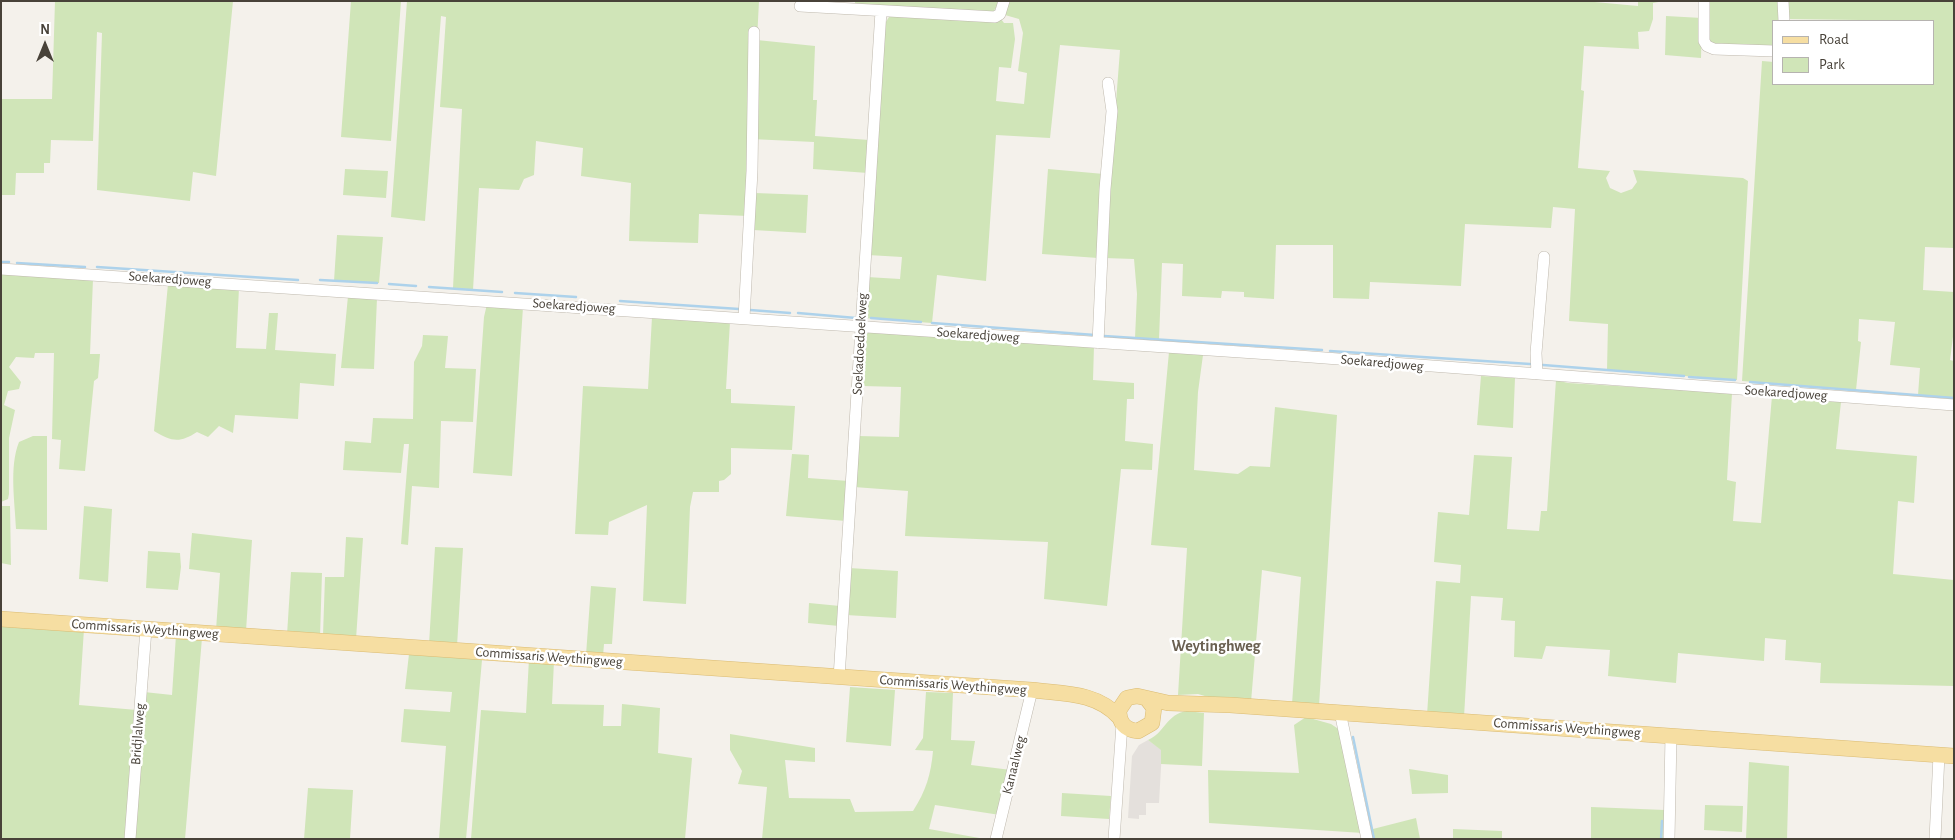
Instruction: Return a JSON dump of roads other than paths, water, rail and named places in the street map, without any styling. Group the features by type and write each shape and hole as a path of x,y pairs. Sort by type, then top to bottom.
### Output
{"main road":[{"name":"Commissaris Weythingweg","path":"1,619 1032,690 1097,699 1127,698"},
{"path":"1154,718 1154,708 1147,699 1137,696 1127,698 1122,704 1121,721 1132,731 1148,727 1154,718 1165,708 1180,702"},
{"name":"Commissaris Weythingweg","path":"1097,699 1121,721"},
{"name":"Commissaris Weythingweg","path":"1147,699 1168,703 1180,702 1340,712 1946,756"}],"street":[{"path":"800,6 995,16 1000,14 1004,1"},
{"path":"1704,1 1704,41 1707,46 1714,49 1772,51"},
{"path":"1783,1 1784,20"},
{"name":"Soekadoedoekweg","path":"839,678 881,11"},
{"path":"744,318 752,171 754,32"},
{"path":"1098,343 1105,189 1112,111 1108,83"},
{"path":"1538,374 1536,353 1544,257"},
{"name":"Soekaredjoweg","path":"1,269 862,326 1954,405"},
{"name":"Bridjlalweg","path":"130,839 146,629"},
{"name":"Kanaalweg","path":"996,839 1032,690"},
{"path":"1340,712 1368,839"},
{"path":"1114,839 1121,721"},
{"path":"1118,763 1127,742 1141,730"},
{"path":"1669,839 1672,735"},
{"path":"1935,839 1946,756"}],"waterway":[{"path":"1,262 9,262"},
{"path":"17,263 85,267"},
{"path":"97,267 298,280"},
{"path":"320,280 377,283"},
{"path":"389,284 416,286"},
{"path":"429,287 502,292"},
{"path":"515,293 576,297"},
{"path":"620,301 739,309"},
{"path":"750,310 790,313"},
{"path":"798,313 856,318"},
{"path":"871,318 921,322"},
{"path":"932,323 1095,335"},
{"path":"1104,336 1322,350"},
{"path":"1330,351 1530,364"},
{"path":"1543,365 1684,376"},
{"path":"1689,377 1735,380"},
{"path":"1750,382 1954,398"},
{"path":"1353,737 1374,839"},
{"path":"1661,839 1662,821"}],"district":[{"name":"Weytinghweg","path":"1216,646"}]}
